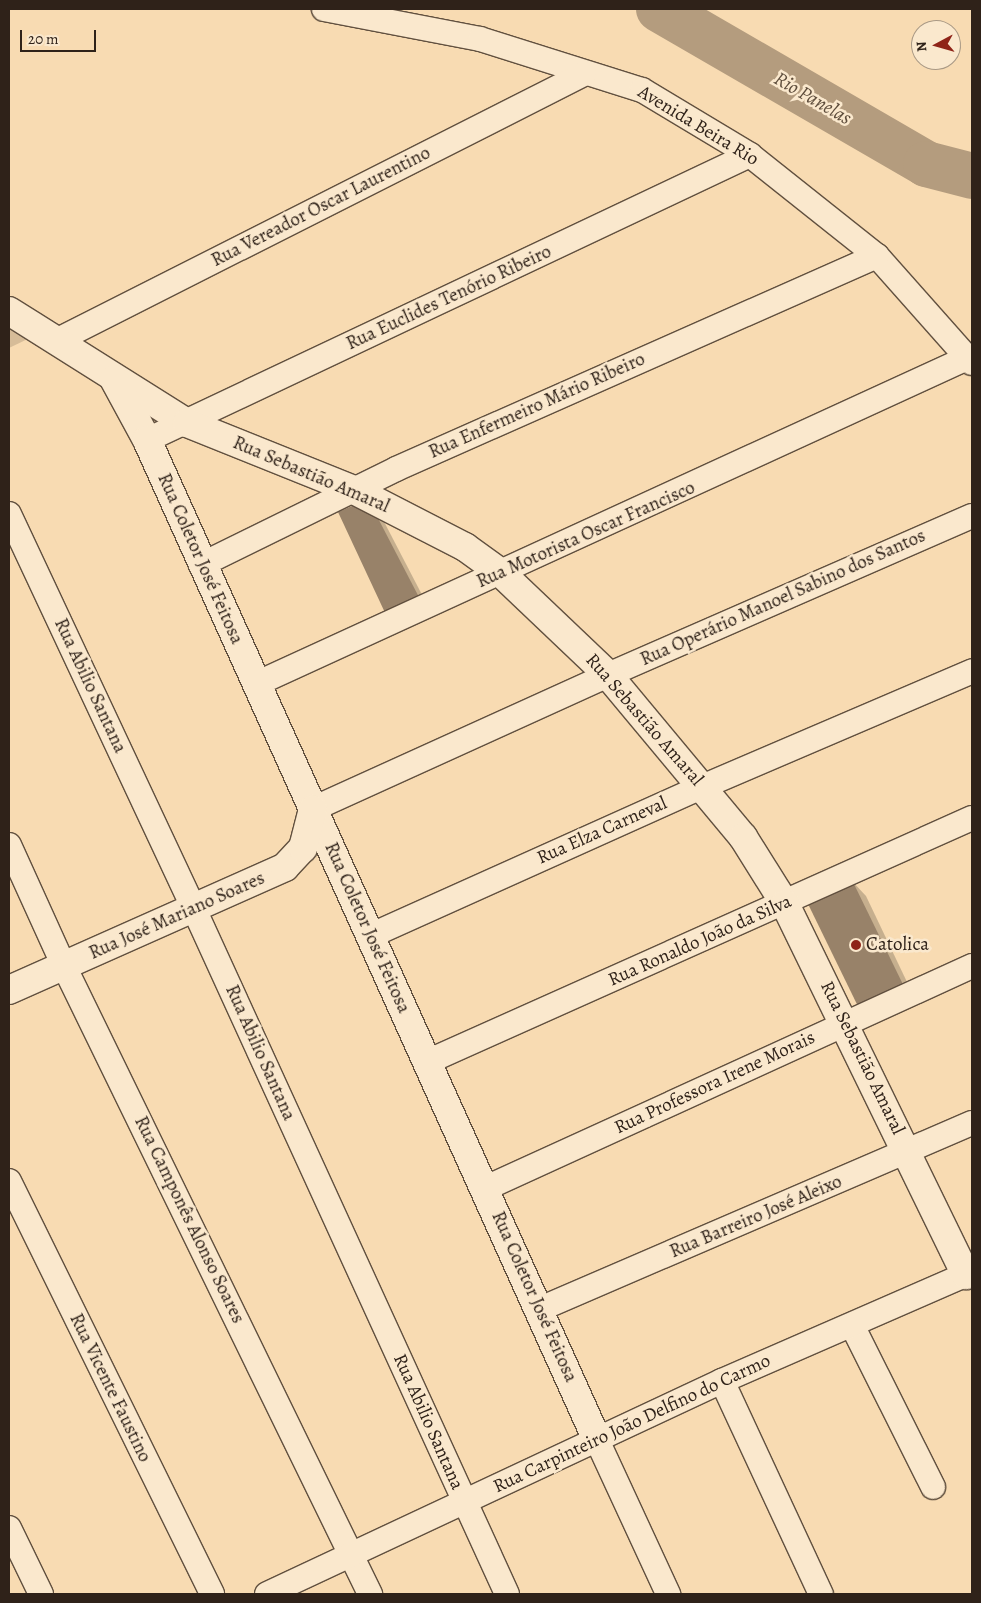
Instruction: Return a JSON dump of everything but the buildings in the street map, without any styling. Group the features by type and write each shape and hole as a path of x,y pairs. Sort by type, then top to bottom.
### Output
{"street":[{"name":"Avenida Beira Rio","path":"324,9 480,39 584,74 642,90 750,155 877,256 970,361"},
{"name":"Rua Vereador Oscar Laurentino","path":"58,340 584,74"},
{"name":"Rua Euclides Tenório Ribeiro","path":"147,440 187,423 750,155"},
{"name":"Rua Enfermeiro Mário Ribeiro","path":"201,565 354,490 877,256"},
{"name":"Rua Coletor José Feitosa","path":"9,311 111,373 147,440 201,565 372,935 427,1062 486,1188 597,1440 668,1594"},
{"name":"Rua Motorista Oscar Francisco","path":"256,684 970,361"},
{"name":"Rua Sebastião Amaral","path":"111,373 187,423 354,490 465,548 501,573 608,674 743,837 785,904 969,1274"},
{"name":"Rua Abilio Santana","path":"9,514 194,909 507,1594"},
{"name":"Rua Operário Manoel Sabino dos Santos","path":"313,809 608,674 962,520"},
{"name":"Rua Elza Carneval","path":"372,935 702,787 972,672"},
{"name":"Rua José Mariano Soares","path":"9,990 285,867 303,848 313,809"},
{"name":"Rua Ronaldo João da Silva","path":"427,1062 785,904 972,818"},
{"name":"Rua Camponês Alonso Soares","path":"9,845 64,966 353,1554 370,1594"},
{"name":"Rua Professora Irene Morais","path":"486,1188 972,966"},
{"name":"Rua Barreiro José Aleixo","path":"540,1309 908,1153 972,1123"},
{"name":"Rua Vicente Faustino","path":"9,1181 212,1594"},
{"name":"Rua Carpinteiro João Delfino do Carmo","path":"267,1594 464,1500 722,1381 969,1274"},
{"path":"852,1326 933,1487"},
{"path":"722,1381 821,1594"},
{"path":"9,1528 41,1594"}],"shaded area":[{"path":"9,317 38,334 9,348"}],"waterway":[{"name":"Rio Panelas","path":"659,9 926,164 972,176"}],"place":[{"name":"Catolica","path":"856,945"}]}
